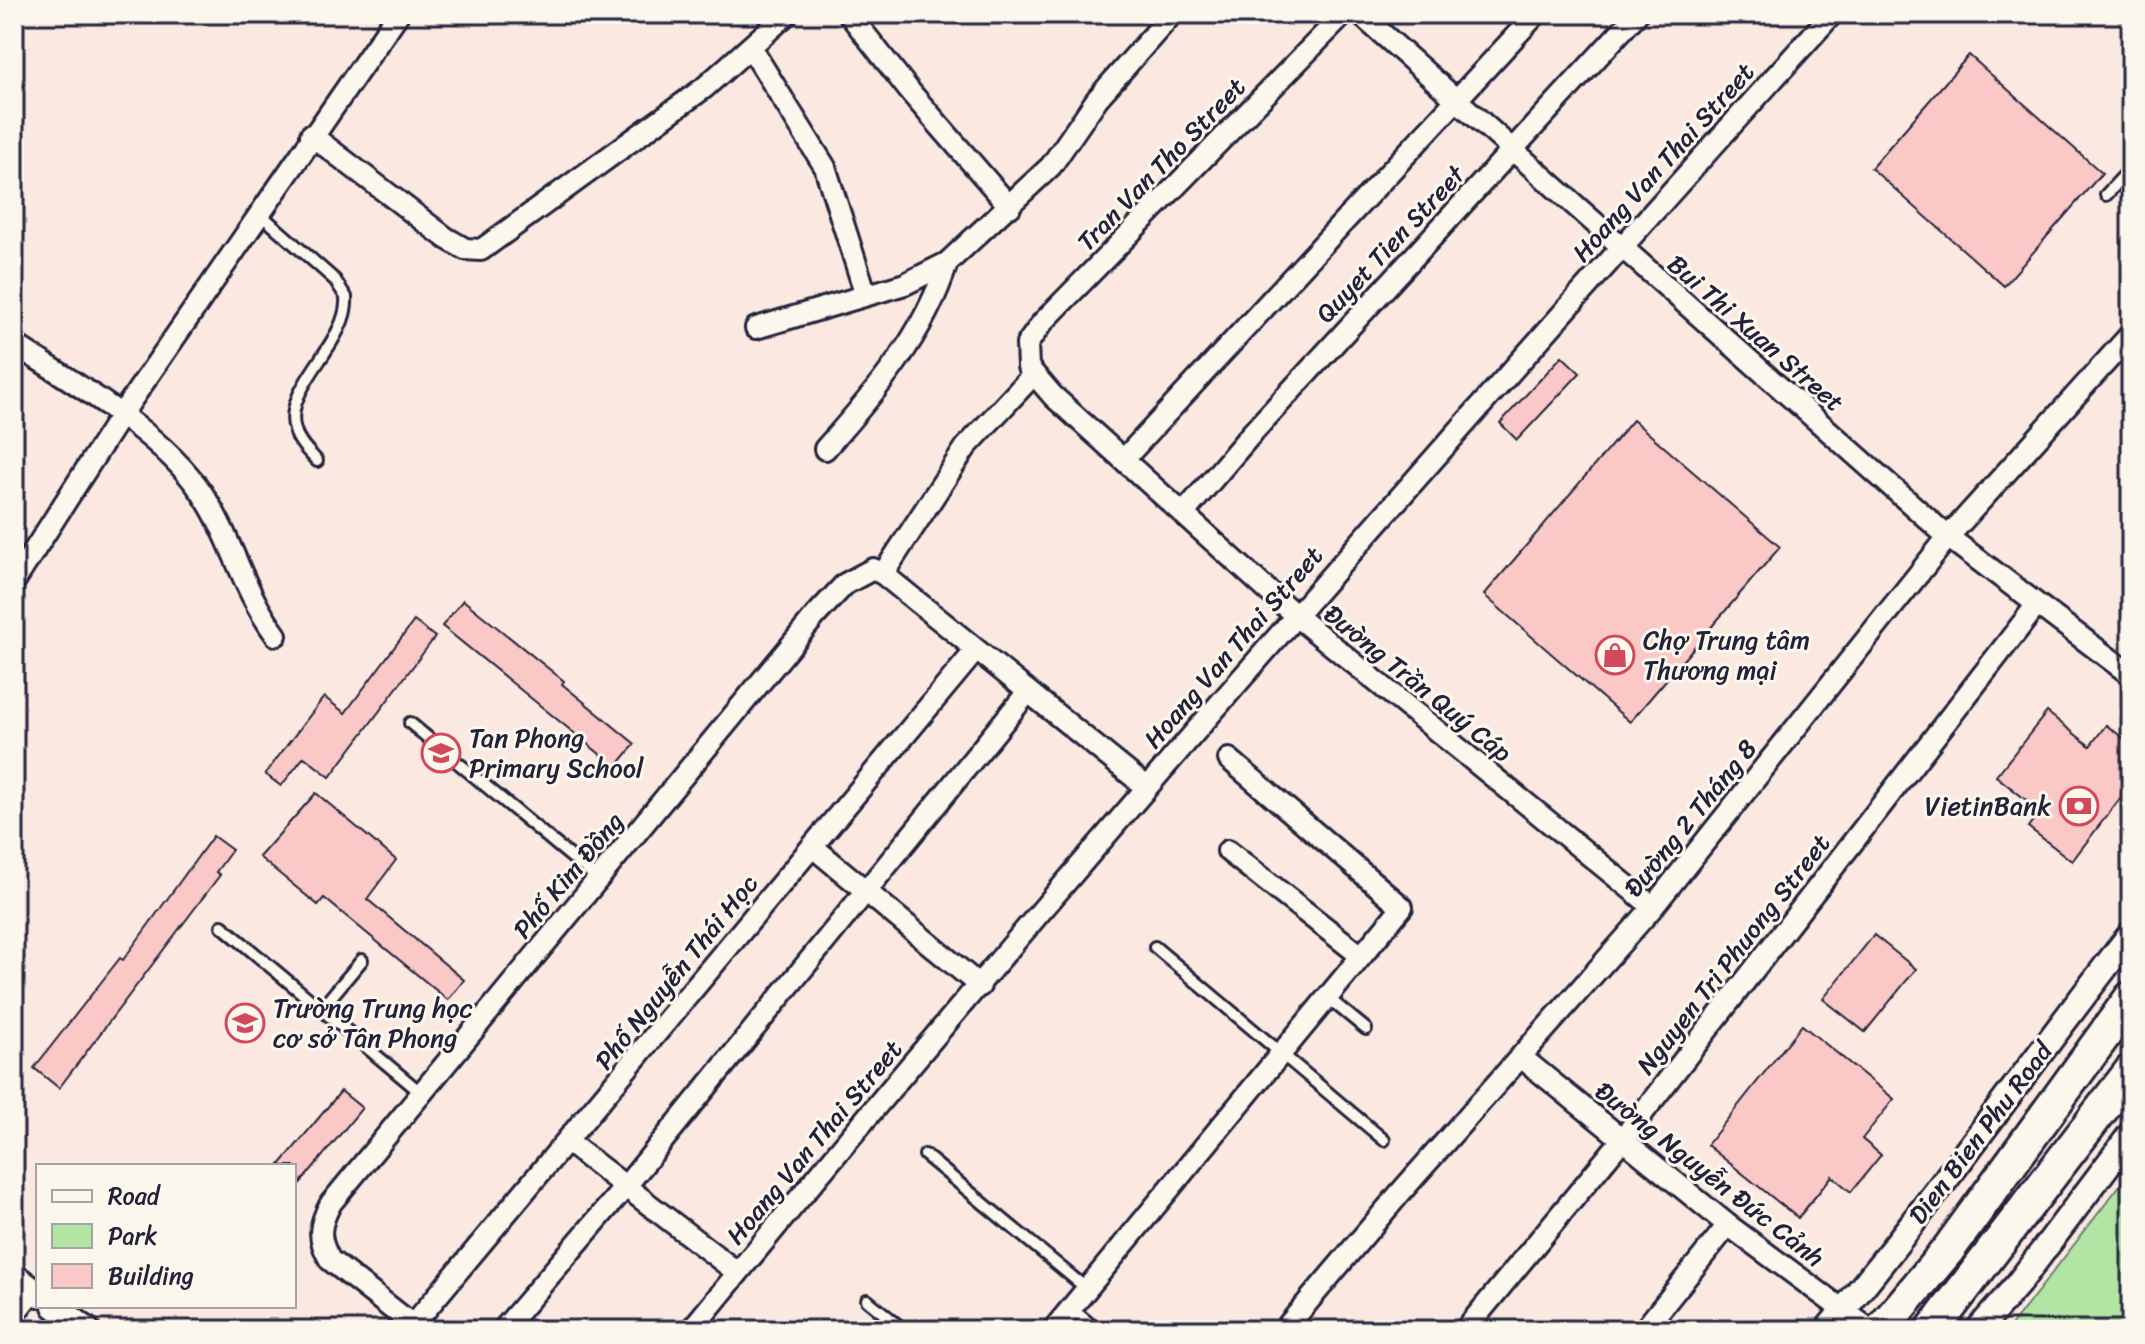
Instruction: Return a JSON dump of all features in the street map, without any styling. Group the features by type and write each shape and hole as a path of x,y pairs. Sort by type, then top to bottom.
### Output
{"highway":[{"name":"Dien Bien Phu Road","path":"1881,1330 1948,1250 2131,998"},
{"path":"1932,1330 2131,1071"}],"street":[{"path":"14,582 121,415 311,135 398,14"},
{"path":"311,135 446,238 465,249 481,250 704,88 787,14"},
{"path":"849,14 912,94 1010,207"},
{"path":"756,328 927,275 947,263 1051,166 1097,99 1172,14"},
{"name":"Tran Van Tho Street","path":"1025,355 1027,344 1042,323 1344,14"},
{"name":"Bui Thi Xuan Street","path":"1360,14 1948,537 2131,675"},
{"name":"Quyet Tien Street","path":"1125,458 1221,350 1459,100 1536,14"},
{"name":"Quyet Tien Street","path":"1184,513 1263,420 1637,14"},
{"name":"Hoang Van Thai Street","path":"691,1330 1146,787 1620,248 1832,14"},
{"path":"751,48 825,167 866,295"},
{"path":"825,449 919,328 939,290 947,263"},
{"name":"Đường 2 Tháng 8","path":"1284,1330 1653,907 1948,537 2131,334"},
{"path":"14,344 121,415 185,472 215,514 247,591 276,635"},
{"name":"Đường Trần Quý Cáp","path":"1025,355 1033,375 1296,616 1653,907"},
{"path":"1033,375 966,447 878,572 1146,787"},
{"name":"Phố Kim Đồng","path":"416,1328 330,1260 321,1244 319,1230 331,1203 816,615 845,584 878,572"},
{"name":"Nguyen Tri Phuong Street","path":"1465,1330 1621,1141 2036,606"},
{"name":"Phố Nguyễn Thái Học","path":"416,1328 976,650"},
{"path":"503,1330 626,1186 1027,693"},
{"path":"1053,1330 1325,996 1402,907 1229,759"},
{"path":"813,847 980,986"},
{"path":"1228,851 1360,955"},
{"name":"Dien Bien Phu Road","path":"1827,1330 1952,1173 2034,1059 2131,934"},
{"name":"Đường Nguyễn Đức Cảnh","path":"1521,1057 1728,1225 1870,1330"},
{"path":"1978,1330 2018,1284 2131,1134"},
{"path":"569,1143 738,1273"},
{"path":"1644,1330 1728,1225"},
{"path":"14,1314 28,1286"},
{"path":"58,1308 87,1330"}],"lane":[{"path":"2106,195 2131,168"},
{"path":"259,213 335,280 346,297 342,321 294,407 295,432 317,461"},
{"path":"410,723 598,879"},
{"path":"222,926 420,1092"},
{"path":"1155,947 1384,1140"},
{"path":"321,1009 362,960"},
{"path":"1325,996 1366,1029"},
{"path":"925,1155 1087,1289"},
{"path":"867,1300 904,1330"},
{"path":"1071,1308 1097,1330"}],"green space":[{"path":"2131,1171 2131,1330 2008,1330"}],"building":[{"path":"1969,55 2102,173 2004,286 1871,168"},
{"path":"1562,356 1580,373 1517,440 1500,423"},
{"path":"1633,420 1780,547 1630,722 1484,595"},
{"path":"463,600 564,681 562,684 635,744 616,767 442,626"},
{"path":"414,621 435,637 330,777 304,757 281,786 265,774 324,697 345,713"},
{"path":"2047,712 2090,746 2106,725 2131,744 2131,784 2072,861 2028,827 2040,811 1996,776"},
{"path":"316,793 396,860 367,899 464,980 448,1000 324,898 318,905 259,857"},
{"path":"213,836 232,850 216,872 220,875 59,1088 34,1068 120,958 123,960"},
{"path":"1874,935 1916,969 1865,1032 1823,999"},
{"path":"1802,1025 1894,1099 1862,1139 1881,1155 1851,1192 1832,1176 1798,1218 1707,1145"},
{"path":"341,1091 362,1108 296,1189 296,1164 281,1164"}],"place":[{"name":"Chợ Trung tâm Thương mại","path":"1615,655"},
{"name":"Tan Phong Primary School","path":"441,753"},
{"name":"VietinBank","path":"2079,806"},
{"name":"Trường Trung học cơ sở Tân Phong","path":"245,1023"}]}
